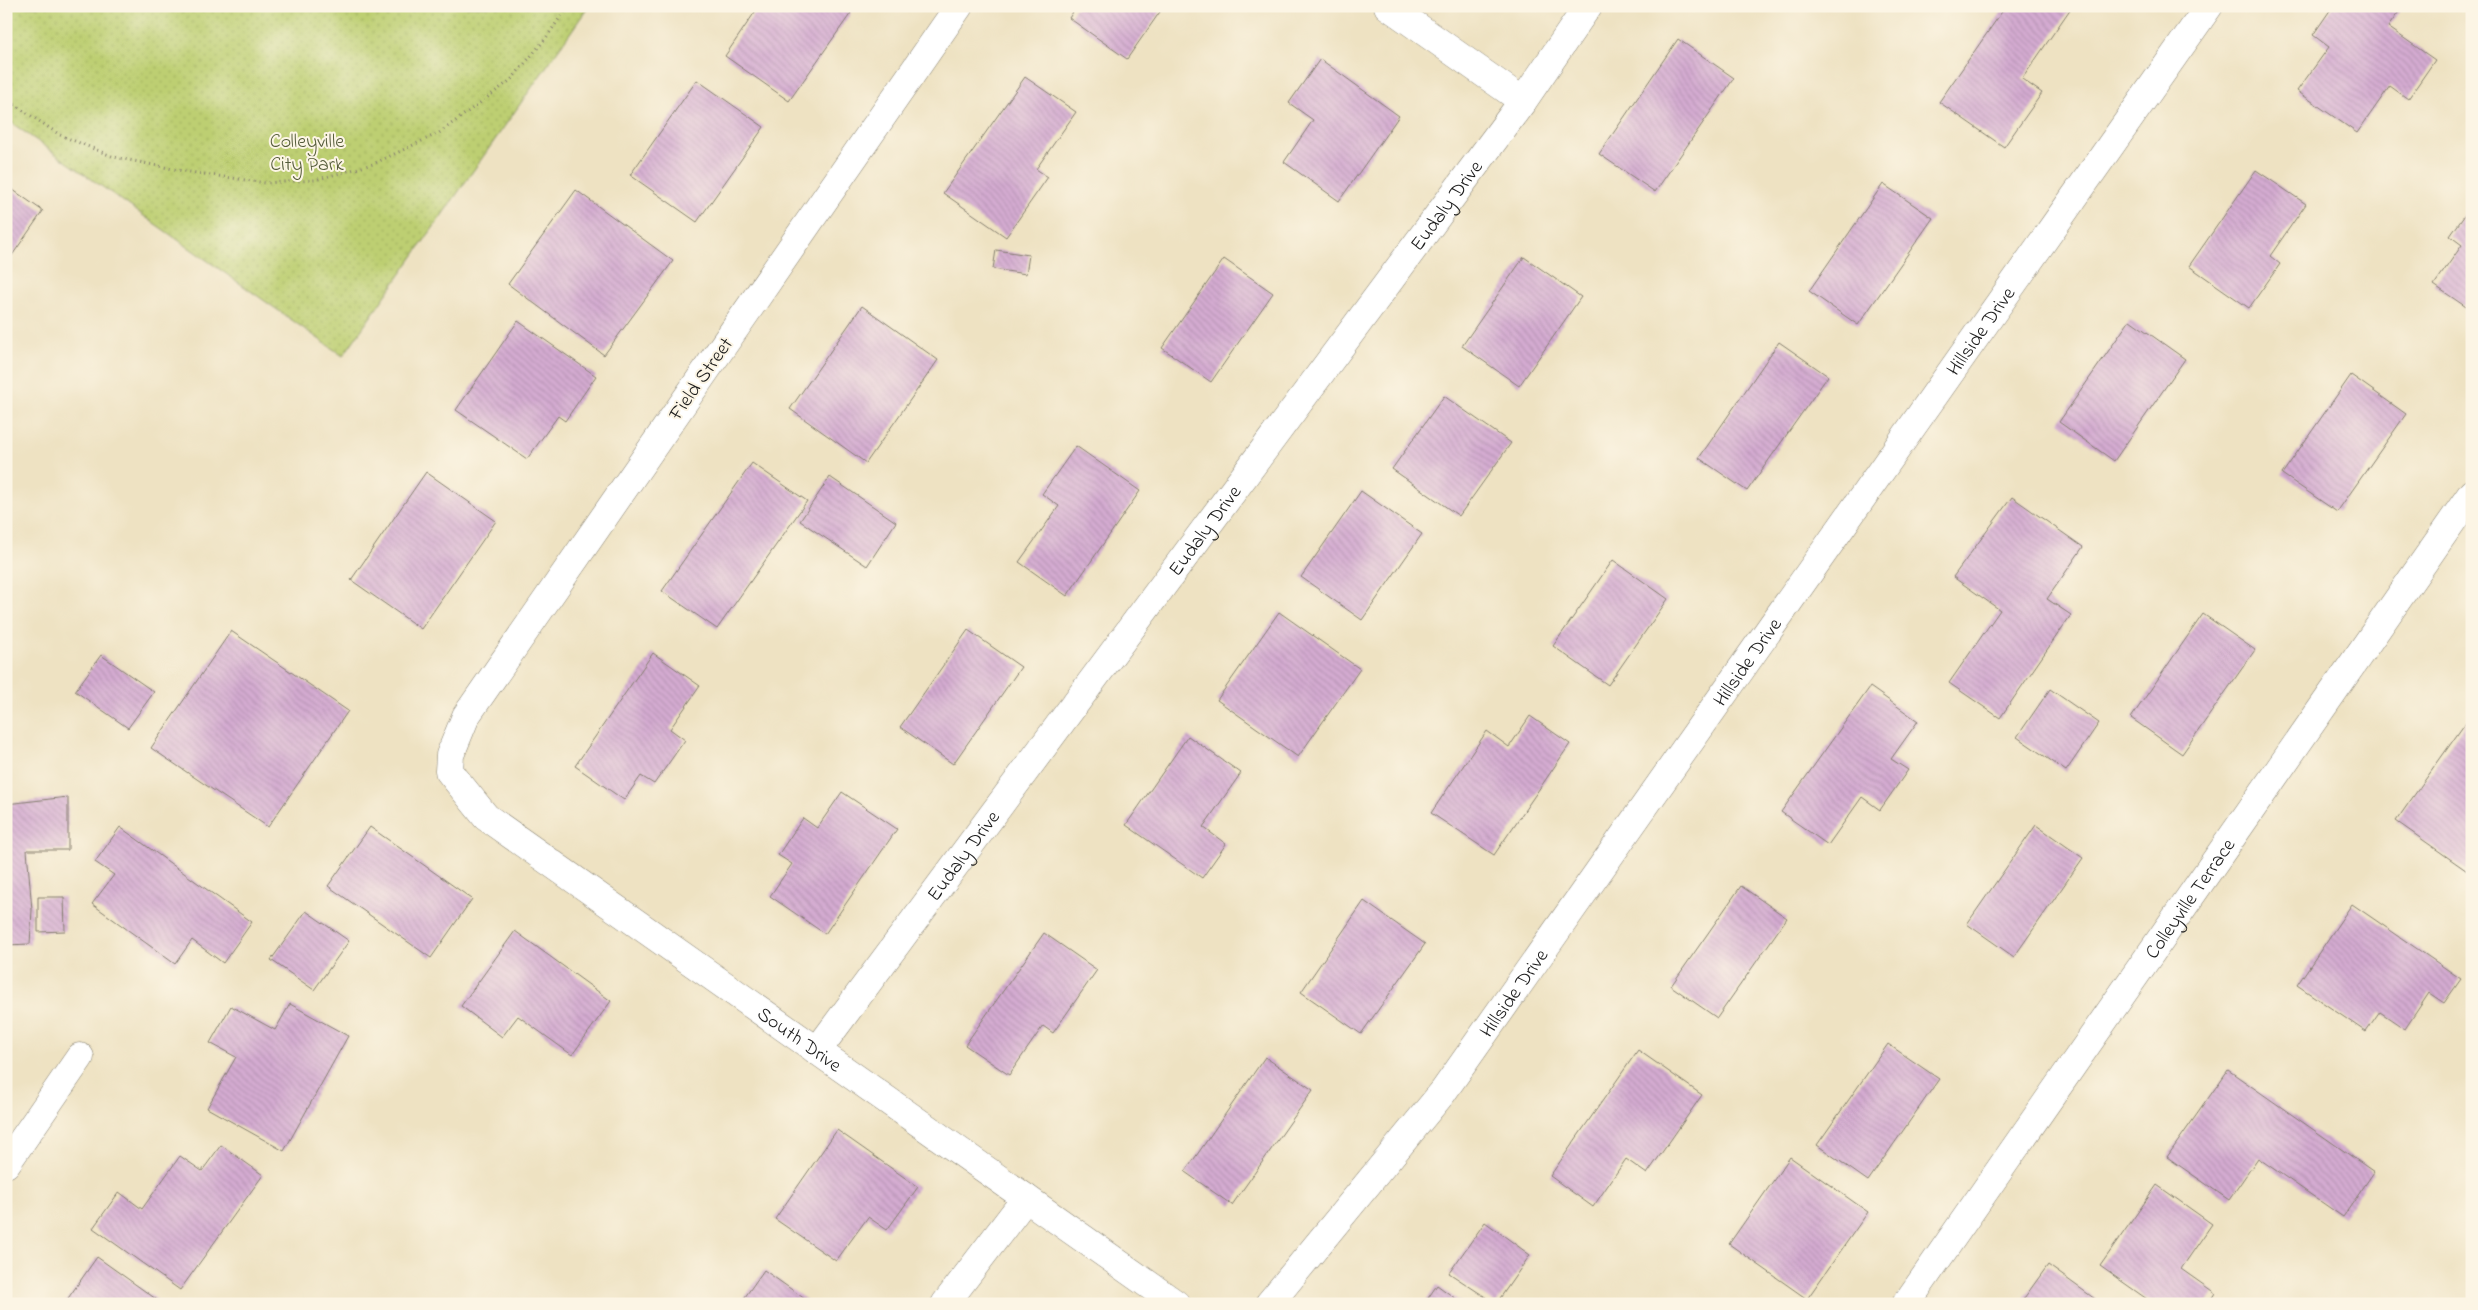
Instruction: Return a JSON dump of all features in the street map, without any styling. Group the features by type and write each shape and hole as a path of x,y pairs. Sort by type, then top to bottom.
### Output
{"street":[{"name":"Field Street","path":"450,755 466,716 959,6"},
{"path":"1388,6 1523,101"},
{"name":"Eudaly Drive","path":"818,1051 1523,101 1588,6"},
{"name":"Hillside Drive","path":"1269,1304 1443,1092 2209,6"},
{"name":"Colleyville Terrace","path":"1906,1304 2472,493"},
{"name":"South Drive","path":"450,755 449,771 486,817 1176,1304"},
{"path":"6,1164 80,1057"},
{"path":"945,1304 1026,1198"}],"path":[{"path":"6,99 60,135 114,157 266,183 315,180 373,164 439,133 511,80 546,38 568,6"}],"green space":[{"name":"Colleyville City Park","path":"6,6 589,6 343,356 6,119"}],"building":[{"path":"759,6 841,6 851,13 789,101 725,56"},
{"path":"1077,6 1164,6 1127,59 1069,18"},
{"path":"2006,6 2068,6 2071,8 2022,79 2042,93 2004,147 1939,102"},
{"path":"2333,6 2403,6 2388,27 2435,60 2408,99 2390,86 2357,133 2297,91 2329,47 2313,35"},
{"path":"1678,39 1734,78 1655,192 1599,154"},
{"path":"1320,59 1399,116 1339,201 1284,162 1313,120 1289,103"},
{"path":"1025,77 1076,112 1036,169 1048,177 1006,237 943,193"},
{"path":"697,80 764,127 697,222 630,175"},
{"path":"2256,170 2306,204 2270,256 2280,264 2249,308 2189,266"},
{"path":"1883,184 1933,218 1858,325 1809,291"},
{"path":"6,185 43,211 6,264"},
{"path":"576,190 673,261 604,355 508,284"},
{"path":"2467,212 2472,215 2472,311 2434,285 2462,245 2450,236"},
{"path":"996,250 1029,255 1026,274 993,269"},
{"path":"1524,257 1581,297 1519,386 1462,346"},
{"path":"1224,259 1273,293 1211,382 1162,348"},
{"path":"862,306 938,360 866,463 790,409"},
{"path":"2130,320 2185,359 2114,461 2059,422"},
{"path":"518,321 596,376 565,421 558,416 527,459 456,410"},
{"path":"1779,342 1828,376 1747,491 1699,458"},
{"path":"2351,375 2406,414 2337,512 2282,474"},
{"path":"1444,396 1511,443 1459,516 1392,469"},
{"path":"1076,446 1140,491 1067,596 1019,562 1059,506 1042,494"},
{"path":"752,463 807,501 717,629 662,591"},
{"path":"426,472 496,521 421,629 351,580"},
{"path":"830,477 896,522 867,566 800,521"},
{"path":"1361,491 1422,534 1362,620 1301,577"},
{"path":"2012,497 2083,547 2047,599 2071,615 2000,718 1949,683 2000,610 1953,577"},
{"path":"1613,560 1668,599 1608,685 1553,646"},
{"path":"1279,612 1360,669 1298,757 1217,700"},
{"path":"2203,614 2255,650 2182,754 2131,718"},
{"path":"968,630 1021,667 953,764 900,727"},
{"path":"231,631 348,711 268,827 151,748"},
{"path":"653,653 700,686 670,729 685,740 654,784 641,776 624,800 575,766"},
{"path":"101,655 154,692 128,728 75,691"},
{"path":"1870,687 1918,721 1891,759 1908,770 1880,810 1862,797 1828,845 1781,812"},
{"path":"2050,689 2099,723 2066,771 2017,737"},
{"path":"1530,716 1570,744 1494,855 1431,813 1487,731 1509,747"},
{"path":"2469,718 2472,720 2470,873 2396,821"},
{"path":"1188,736 1241,773 1203,827 1226,844 1202,878 1126,825"},
{"path":"842,792 897,829 825,934 770,896 792,864 778,855 803,818 817,828"},
{"path":"68,797 68,850 27,850 32,910 30,944 6,945 6,804"},
{"path":"2036,825 2083,858 2014,957 1967,924"},
{"path":"120,827 252,922 223,963 192,940 175,964 92,904 114,875 95,862"},
{"path":"370,827 472,899 431,958 328,886"},
{"path":"1741,886 1787,918 1717,1018 1671,986"},
{"path":"38,897 64,897 65,931 38,932"},
{"path":"1364,901 1425,944 1361,1034 1301,992"},
{"path":"2352,904 2461,979 2444,1003 2429,993 2405,1029 2380,1012 2366,1032 2297,985"},
{"path":"306,911 349,941 314,990 271,960"},
{"path":"515,931 611,1001 572,1055 518,1016 502,1037 461,1006"},
{"path":"1044,933 1097,970 1053,1033 1043,1026 1009,1075 965,1045"},
{"path":"290,1004 348,1036 284,1151 207,1108 236,1057 210,1043 231,1006 275,1030"},
{"path":"1888,1044 1939,1079 1868,1181 1817,1145"},
{"path":"1638,1050 1702,1095 1647,1174 1626,1159 1593,1207 1550,1176"},
{"path":"1265,1057 1313,1090 1232,1205 1185,1172"},
{"path":"2228,1070 2374,1172 2343,1217 2258,1158 2229,1200 2167,1157"},
{"path":"837,1130 918,1187 887,1230 868,1217 836,1261 775,1219"},
{"path":"221,1145 263,1175 180,1290 93,1228 119,1192 142,1209 180,1156 202,1171"},
{"path":"1790,1157 1868,1212 1807,1299 1729,1244"},
{"path":"2157,1185 2212,1224 2181,1269 2215,1293 2208,1304 2154,1304 2100,1266"},
{"path":"1485,1222 1530,1255 1496,1304 1449,1273"},
{"path":"97,1257 163,1304 64,1304"},
{"path":"2048,1265 2102,1304 2026,1304 2022,1301"},
{"path":"764,1270 812,1304 740,1304"},
{"path":"1437,1285 1463,1304 1424,1304"}]}
